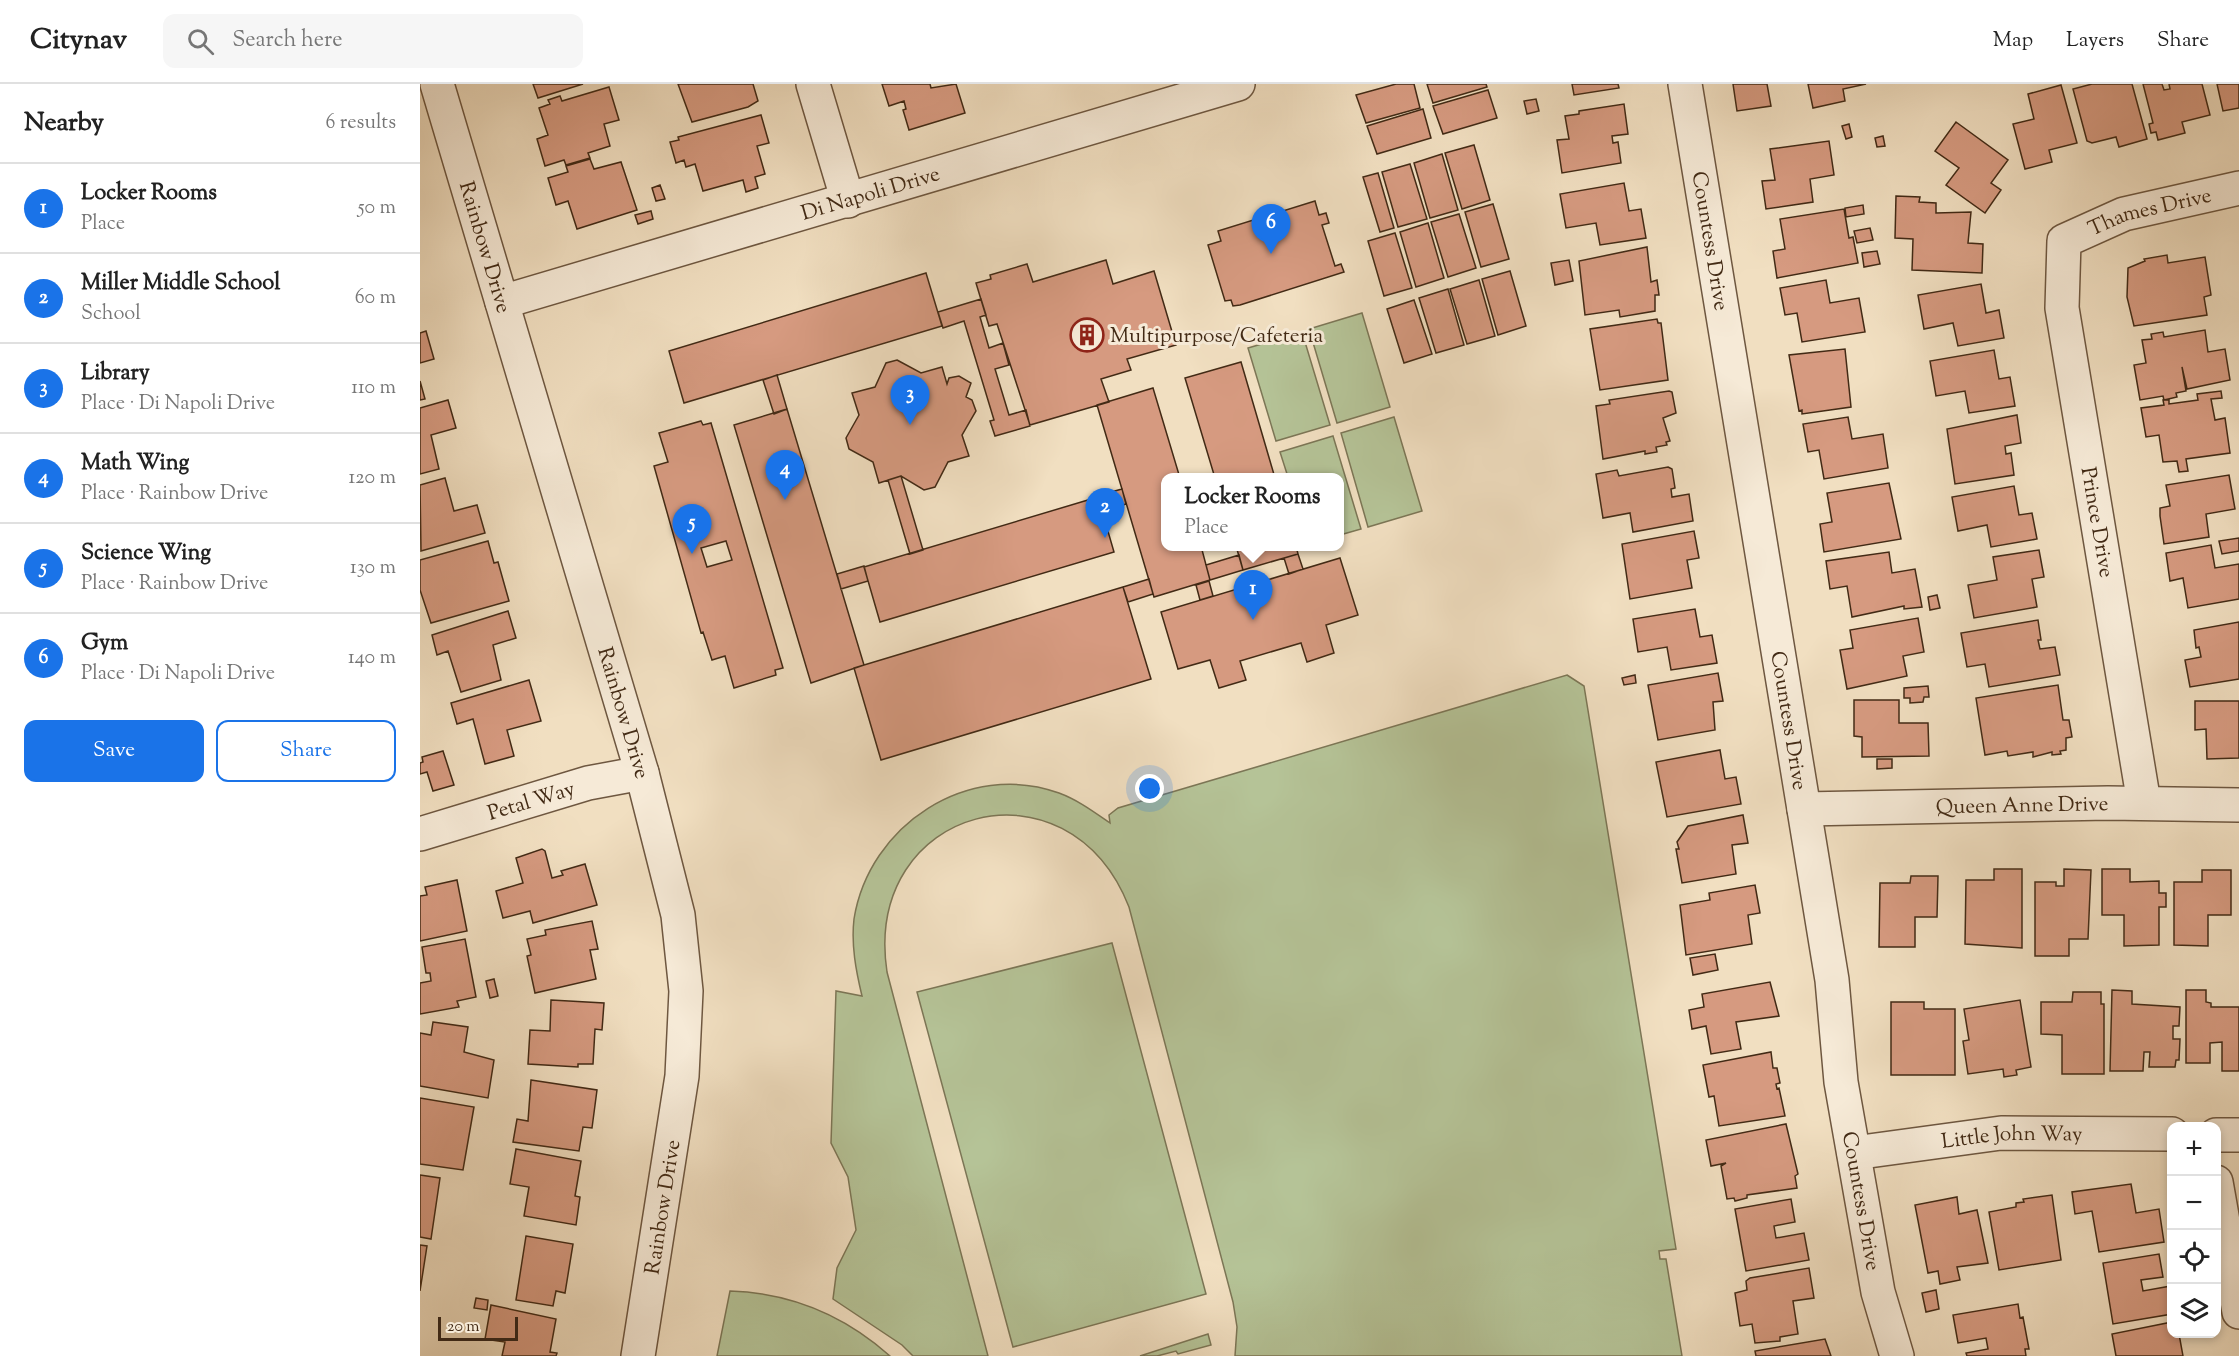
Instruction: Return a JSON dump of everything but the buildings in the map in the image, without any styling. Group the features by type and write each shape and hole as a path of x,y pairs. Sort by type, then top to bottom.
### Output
{"street":[{"name":"Rainbow Drive","path":"437,84 642,773 678,915 686,991 682,1076 639,1356"},
{"path":"813,84 848,201"},
{"name":"Di Napoli Drive","path":"502,302 848,201 1202,89 1238,84"},
{"name":"Countess Drive","path":"1685,84 1832,980 1841,1082 1878,1292 1897,1356"},
{"name":"Thames Drive","path":"2064,241 2124,214 2239,188"},
{"name":"Prince Drive","path":"2064,241 2062,308 2144,803"},
{"name":"Petal Way","path":"420,834 588,783 642,773"},
{"name":"Queen Anne Drive","path":"1804,809 2144,803 2239,805"},
{"name":"Little John Way","path":"1854,1153 2001,1132 2167,1134"},
{"path":"2221,1135 2239,1135"},
{"path":"2221,1205 2239,1311"}],"green space":[{"path":"1362,313 1390,407 1337,423 1309,329"},
{"path":"1302,332 1330,425 1276,441 1248,348"},
{"path":"1394,417 1422,511 1368,527 1341,433"},
{"path":"1333,436 1361,529 1344,534 1344,473 1287,473 1280,452"},
{"path":"1567,675 1584,686 1676,1249 1659,1251 1660,1259 1666,1259 1682,1356 1235,1356 1237,1327 1233,1302 1129,907 1100,858 1062,828 1019,816 976,819 936,838 906,870 888,915 887,972 988,1356 913,1356 902,1345 833,1299 837,1268 856,1230 848,1177 831,1143 836,991 862,996 855,958 854,919 863,885 880,855 901,829 928,808 958,794 991,786 1025,785 1059,793 1110,823 1109,815 1118,808"},
{"path":"1112,943 1206,1294 1013,1347 917,992"},
{"path":"730,1291 774,1296 816,1309 855,1329 890,1356 717,1356"},
{"path":"1208,1334 1211,1345 1178,1354 1176,1351 1157,1356 1140,1356"}],"place":[{"name":"Gym","path":"1271,254"},
{"name":"Multipurpose/Cafeteria","path":"1087,335"},
{"name":"Library","path":"910,425"},
{"name":"Math Wing","path":"785,500"},
{"name":"Miller Middle School","path":"1105,538"},
{"name":"Science Wing","path":"692,554"},
{"name":"Locker Rooms","path":"1253,620"}]}
